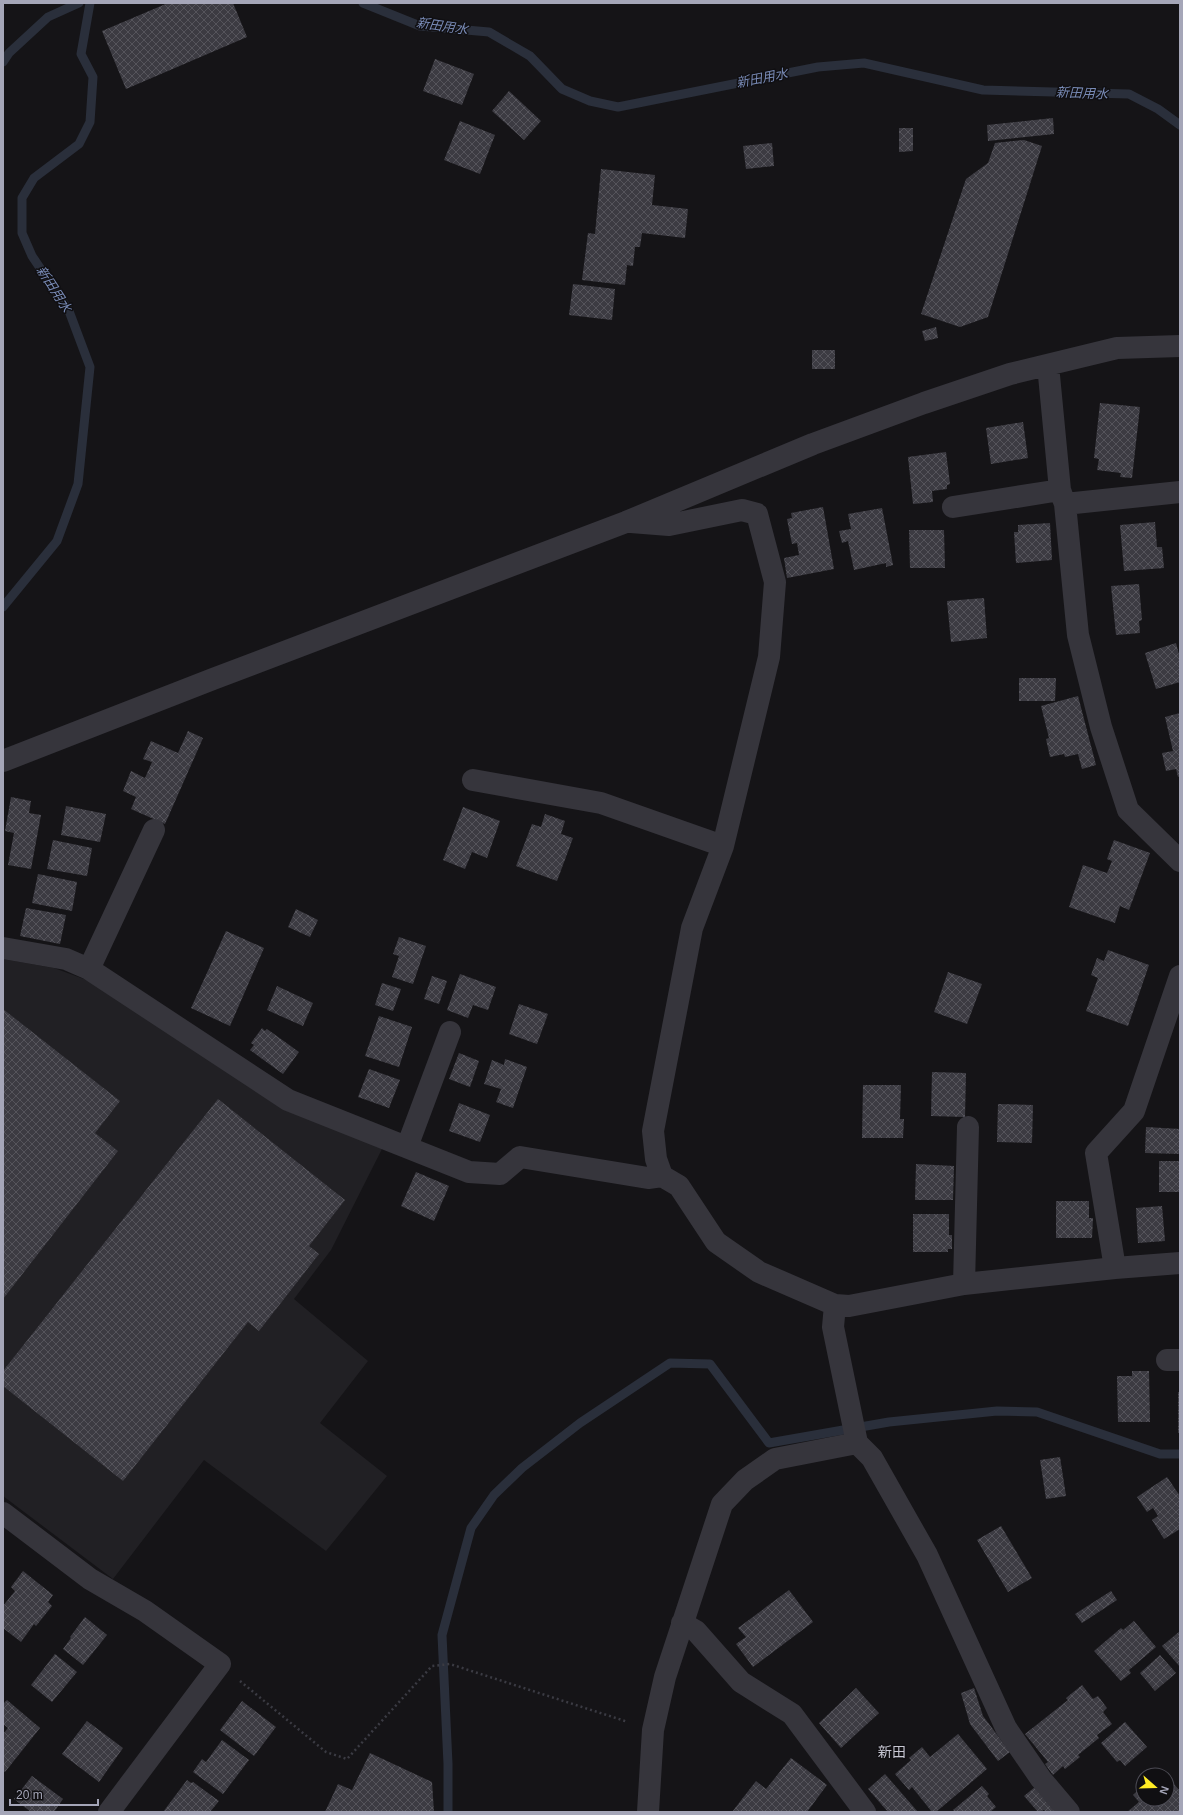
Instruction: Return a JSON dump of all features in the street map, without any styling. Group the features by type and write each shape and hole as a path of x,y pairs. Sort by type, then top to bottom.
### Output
{"street":[{"path":"3,760 626,522 821,441 938,398 1010,374 1117,348 1180,346"},
{"path":"1048,365 1078,635 1101,728 1128,810 1180,861"},
{"path":"953,507 1062,497 1180,492"},
{"path":"626,522 669,525 742,510 757,514 774,582 769,657 723,846 692,928 653,1131 656,1159 662,1176"},
{"path":"473,780 601,803 723,846"},
{"path":"88,969 154,830"},
{"path":"3,948 66,959 88,969 288,1100 469,1172 500,1174 520,1157 648,1178 662,1176 679,1186 716,1242 759,1272 835,1305 849,1306 964,1284 1115,1268 1180,1263"},
{"path":"1115,1268 1096,1153 1134,1111 1180,976"},
{"path":"407,1147 450,1032"},
{"path":"964,1284 968,1127"},
{"path":"835,1305 833,1327 854,1433 872,1458 927,1554 1006,1728 1041,1779 1069,1812"},
{"path":"649,1812 652,1730 665,1678 682,1623 722,1504 745,1480 775,1458 854,1433"},
{"path":"3,1513 90,1579 144,1611 220,1664 109,1812"},
{"path":"682,1623 696,1631 741,1682 792,1714 865,1812"}],"path":[{"path":"220,1664 326,1752 347,1759 432,1666 450,1664 652,1730"}],"shaded area":[{"path":"3,959 54,968 92,982 383,1147 331,1250 294,1299 368,1361 320,1423 387,1476 326,1551 204,1460 113,1579 3,1496"}],"building":[{"path":"168,3 233,3 247,37 126,89 102,31"},
{"path":"435,59 474,74 462,105 423,91"},
{"path":"509,91 541,121 524,140 492,111"},
{"path":"1053,118 1054,134 988,141 987,125"},
{"path":"460,121 495,135 480,174 444,160"},
{"path":"899,128 913,128 913,151 899,152"},
{"path":"1024,140 1042,146 988,317 960,327 921,314 966,179 988,163 995,143"},
{"path":"772,143 774,166 746,169 743,146"},
{"path":"601,169 655,175 652,205 688,209 685,238 642,233 640,247 635,247 633,266 627,265 625,285 582,280 588,233 595,234"},
{"path":"573,284 615,289 612,320 569,315"},
{"path":"936,327 938,338 925,341 922,331"},
{"path":"812,350 835,350 835,369 812,369"},
{"path":"1100,403 1140,407 1132,478 1120,477 1121,473 1097,470 1099,459 1094,458"},
{"path":"1023,422 1028,458 991,464 986,428"},
{"path":"946,452 950,484 947,485 947,489 932,491 933,502 913,504 908,457"},
{"path":"823,507 834,569 787,578 784,558 799,555 797,543 792,544 787,519 792,518 791,513"},
{"path":"882,508 893,565 886,567 886,563 854,570 848,541 842,543 839,531 851,529 848,514"},
{"path":"1155,522 1157,547 1162,547 1164,568 1124,571 1120,525"},
{"path":"1050,523 1052,560 1016,563 1014,532 1018,532 1018,525"},
{"path":"909,530 944,530 945,568 910,568"},
{"path":"1139,584 1142,620 1139,621 1140,633 1116,635 1111,586"},
{"path":"984,598 987,638 951,642 947,601"},
{"path":"1176,643 1180,658 1180,682 1156,689 1145,653"},
{"path":"1019,678 1056,678 1055,701 1019,701"},
{"path":"1078,696 1096,765 1082,769 1078,754 1065,757 1064,754 1050,757 1046,739 1049,738 1041,706"},
{"path":"1180,713 1180,776 1178,777 1176,769 1166,771 1162,753 1173,751 1165,717"},
{"path":"188,731 203,738 165,824 131,809 136,797 123,791 131,771 145,778 152,762 143,759 151,741 178,753"},
{"path":"11,797 31,801 29,813 41,815 31,869 8,865 14,833 5,831"},
{"path":"66,806 106,814 100,842 61,835"},
{"path":"463,807 500,821 487,858 472,852 465,869 443,860"},
{"path":"545,814 565,821 561,834 573,838 557,881 516,866 532,824 541,827"},
{"path":"53,840 92,848 87,876 47,869"},
{"path":"1114,840 1150,853 1129,910 1120,906 1115,923 1069,907 1083,865 1107,873 1112,861 1107,859"},
{"path":"38,874 77,882 72,911 32,903"},
{"path":"26,908 66,915 60,944 20,936"},
{"path":"296,909 318,920 310,937 288,927"},
{"path":"226,931 264,948 230,1026 191,1008"},
{"path":"399,937 426,946 413,984 392,977 399,956 393,954"},
{"path":"1108,950 1149,965 1128,1026 1086,1011 1098,978 1091,975 1097,958 1104,961"},
{"path":"948,972 982,984 967,1024 934,1012"},
{"path":"460,974 496,987 488,1010 473,1005 468,1018 447,1010"},
{"path":"432,976 447,981 439,1004 424,999"},
{"path":"382,983 401,989 393,1011 375,1005"},
{"path":"277,986 313,1003 303,1026 267,1010"},
{"path":"519,1004 548,1014 537,1044 509,1034"},
{"path":"3,1009 120,1101 95,1133 118,1151 3,1299"},
{"path":"379,1016 412,1027 399,1067 365,1056"},
{"path":"262,1028 265,1031 267,1029 299,1052 283,1074 250,1050 254,1045 251,1043"},
{"path":"459,1053 479,1061 470,1087 449,1079"},
{"path":"505,1059 527,1067 513,1108 496,1102 501,1089 484,1084 492,1060 504,1065"},
{"path":"369,1069 400,1080 389,1108 358,1097"},
{"path":"932,1072 966,1073 965,1117 931,1116"},
{"path":"863,1085 901,1085 900,1119 904,1119 903,1138 862,1138"},
{"path":"218,1099 345,1200 309,1246 319,1254 259,1331 248,1322 123,1481 3,1386 3,1371"},
{"path":"459,1103 490,1115 480,1142 449,1131"},
{"path":"998,1104 1033,1105 1032,1143 997,1142"},
{"path":"1146,1127 1180,1129 1180,1154 1145,1153"},
{"path":"1159,1161 1180,1161 1180,1192 1159,1192"},
{"path":"916,1164 954,1166 953,1200 915,1200"},
{"path":"416,1172 449,1186 434,1221 401,1206"},
{"path":"1056,1201 1089,1201 1089,1218 1093,1218 1092,1238 1056,1238"},
{"path":"1162,1206 1165,1241 1138,1243 1136,1208"},
{"path":"913,1214 949,1214 949,1235 952,1235 952,1249 948,1249 948,1252 913,1252"},
{"path":"1132,1371 1149,1371 1150,1422 1118,1422 1117,1376 1132,1376"},
{"path":"1178,1392 1180,1392 1180,1433 1178,1433"},
{"path":"1060,1457 1066,1496 1046,1499 1040,1460"},
{"path":"1167,1477 1180,1496 1180,1529 1164,1539 1152,1520 1158,1516 1153,1508 1147,1512 1137,1497"},
{"path":"1001,1526 1032,1578 1008,1592 977,1540"},
{"path":"23,1571 53,1595 48,1602 52,1606 36,1626 34,1624 21,1642 3,1628 3,1606 15,1591 11,1587"},
{"path":"789,1590 813,1622 753,1667 736,1644 746,1637 738,1628"},
{"path":"1111,1591 1117,1600 1082,1623 1075,1614"},
{"path":"85,1617 107,1635 83,1665 63,1649"},
{"path":"1134,1621 1156,1647 1129,1670 1131,1673 1121,1681 1094,1651 1121,1628 1123,1630"},
{"path":"1180,1631 1180,1667 1162,1646"},
{"path":"55,1654 77,1672 52,1702 31,1685"},
{"path":"1160,1655 1176,1673 1155,1691 1140,1673"},
{"path":"1082,1685 1093,1699 1098,1696 1107,1708 1103,1712 1112,1724 1097,1735 1099,1738 1078,1755 1080,1757 1065,1769 1063,1766 1053,1775 1045,1764 1048,1762 1025,1734 1068,1700 1066,1698"},
{"path":"856,1688 879,1713 841,1748 819,1723"},
{"path":"974,1688 983,1716 1010,1752 998,1761 970,1724 961,1693"},
{"path":"7,1700 40,1728 5,1772 3,1770 3,1734 8,1728 3,1724 3,1704"},
{"path":"242,1701 276,1727 254,1756 220,1730"},
{"path":"87,1721 123,1748 99,1782 62,1754"},
{"path":"1125,1722 1147,1747 1125,1766 1120,1760 1117,1762 1101,1743"},
{"path":"958,1734 987,1769 936,1812 932,1812 912,1787 909,1790 895,1774 911,1760 909,1758 922,1747 930,1757"},
{"path":"222,1740 249,1760 223,1794 193,1772 202,1759 206,1762"},
{"path":"370,1753 432,1782 434,1812 325,1812 338,1784 352,1790"},
{"path":"791,1758 827,1785 807,1812 732,1812 756,1781 766,1789"},
{"path":"885,1774 918,1812 888,1812 868,1789"},
{"path":"32,1776 63,1799 54,1812 31,1812 14,1799"},
{"path":"187,1780 191,1783 193,1782 219,1801 210,1812 163,1812"},
{"path":"1175,1785 1180,1791 1180,1812 1127,1812 1135,1805 1135,1807 1175,1807"},
{"path":"982,1786 989,1794 987,1796 996,1807 990,1812 955,1812 953,1810"},
{"path":"1035,1787 1057,1812 1046,1812 1044,1810 1038,1812 1024,1796"}],"waterway":[{"path":"3,62 9,53 48,17 79,3"},
{"name":"新田用水","path":"3,607 57,541 78,484 90,367 69,311 32,256 22,233 22,198 34,178 79,144 90,122 93,77 81,54 90,3"},
{"name":"新田用水","path":"363,3 420,26 489,32 530,56 562,89 590,101 618,107 818,67 864,63 983,90 1129,94 1158,109 1180,125"},
{"path":"448,1812 448,1764 442,1635 471,1528 494,1495 522,1468 580,1423 670,1363 710,1364 769,1443 889,1422 997,1411 1037,1412 1160,1454 1180,1454"}],"district":[{"name":"新田","path":"892,1752"}]}
